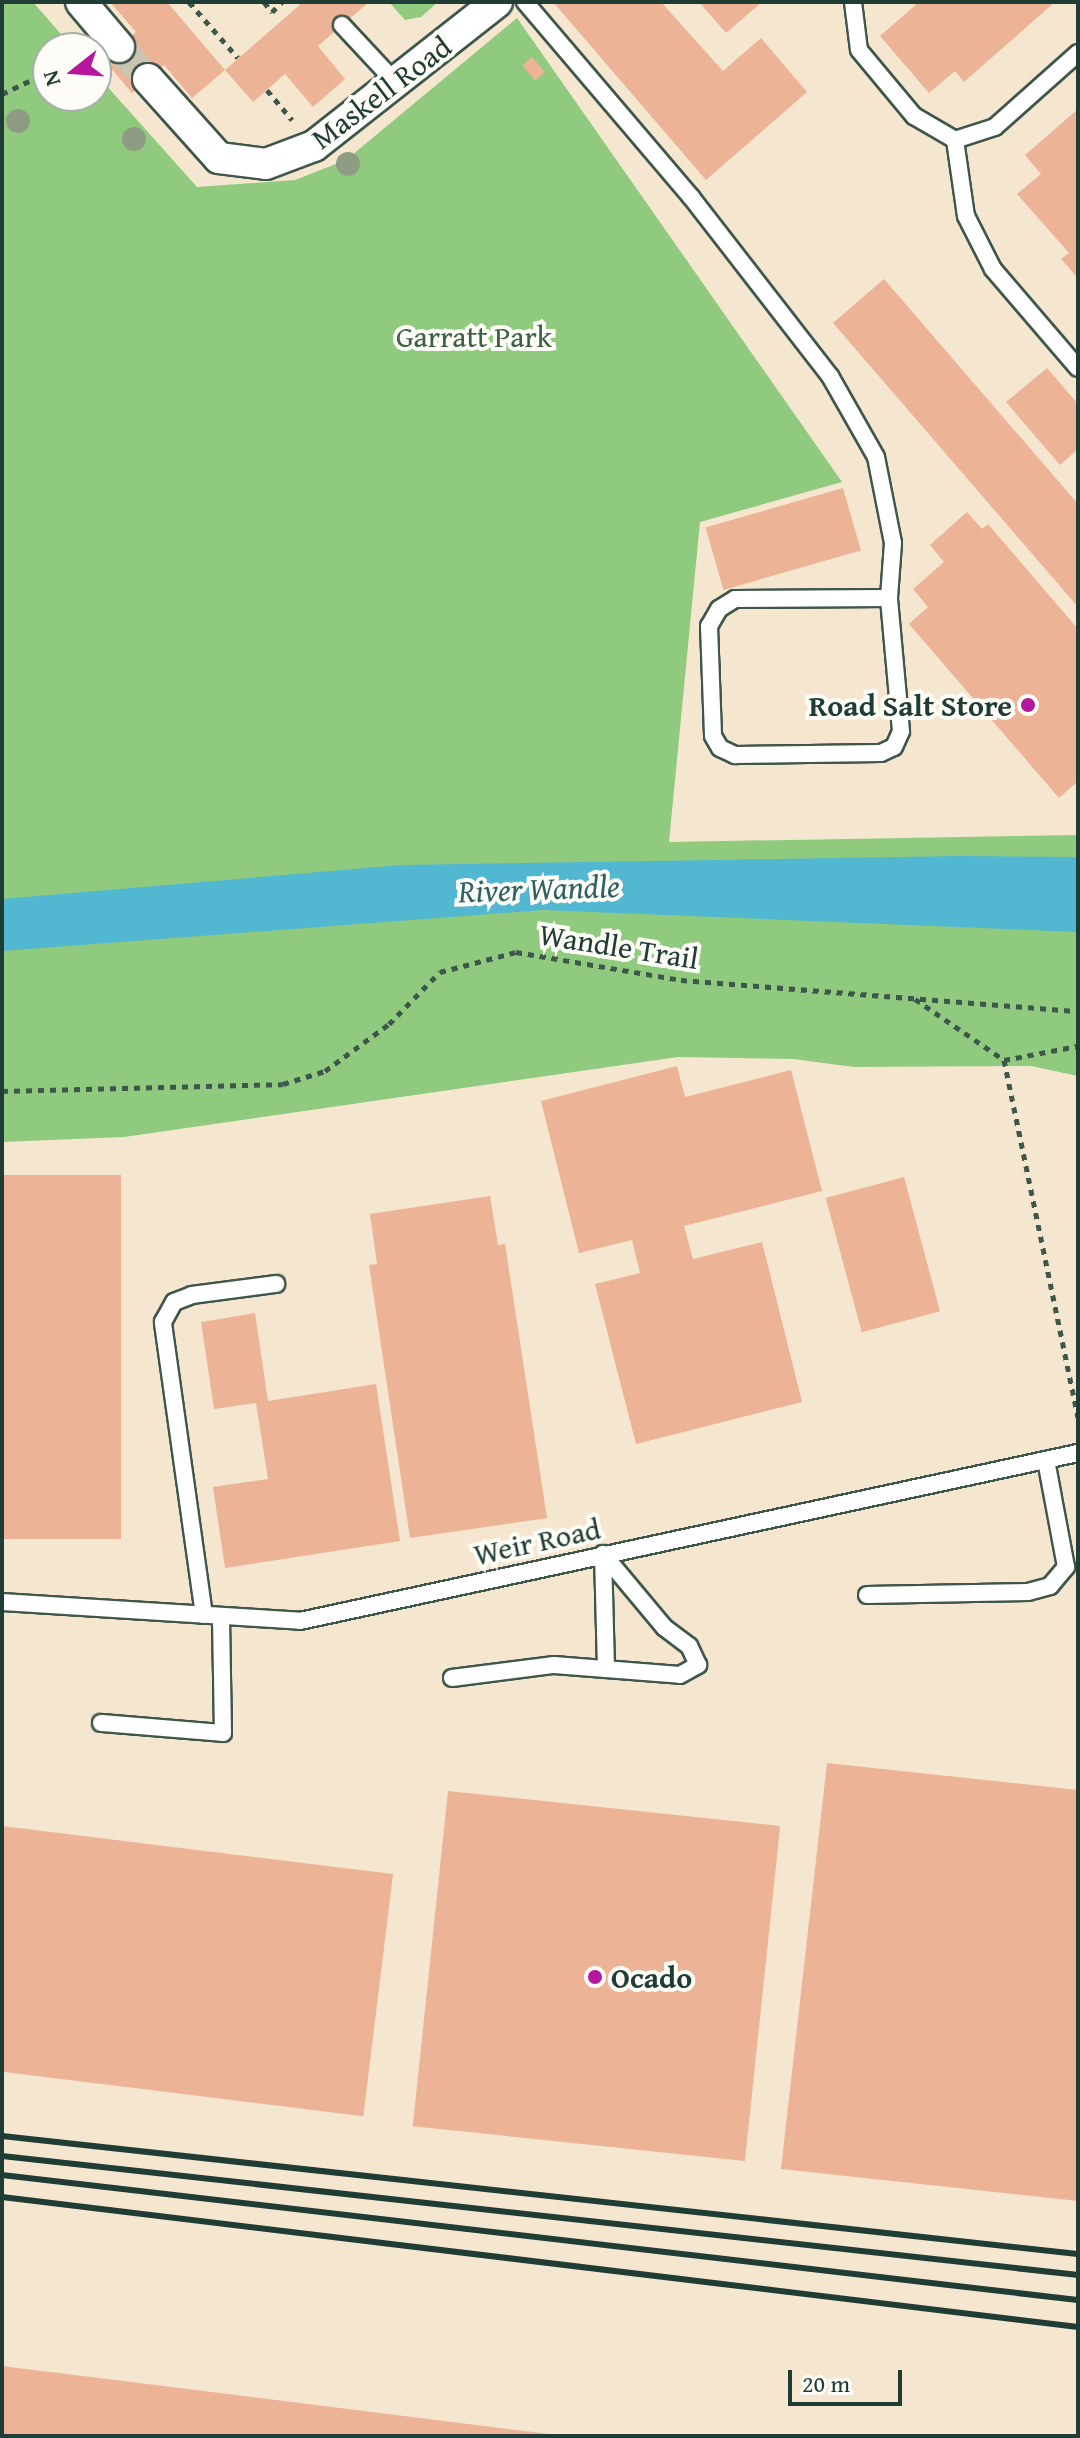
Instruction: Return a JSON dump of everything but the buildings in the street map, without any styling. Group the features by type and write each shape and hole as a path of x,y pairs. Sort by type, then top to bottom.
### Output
{"street":[{"path":"81,2 119,47"},
{"name":"Maskell Road","path":"148,79 219,158 266,164 314,146 497,2"}],"lane":[{"path":"525,2 691,197 830,376 876,457 893,543 889,598 901,731 894,747 881,753 735,755 720,748 713,736 709,626 719,609 735,599 889,598"},
{"path":"853,2 859,50 914,116 955,140 995,127 1078,53"},
{"path":"342,25 396,83"},
{"path":"955,140 966,216 993,269 1078,368"},
{"path":"101,1723 223,1733 212,1616 163,1322 174,1302 192,1295 276,1284"},
{"name":"Weir Road","path":"2,1602 300,1621 1078,1453"},
{"path":"867,1595 1028,1592 1050,1586 1072,1567 1046,1460"},
{"path":"452,1678 554,1665 680,1675 698,1665 689,1646 664,1627 603,1554"},
{"path":"603,1554 606,1669"}],"path":[{"path":"189,2 238,58"},
{"path":"264,2 272,12 282,2"},
{"path":"2,94 32,80"},
{"name":"Wandle Trail","path":"2,1091 283,1084 325,1071 389,1024 440,972 516,952 681,980 1078,1011"},
{"path":"915,999 1004,1060 1078,1417"},
{"path":"1004,1060 1078,1046"}],"green space":[{"name":"Garratt Park","path":"2,2 33,2 59,32 32,32 32,112 112,112 112,92 197,187 295,180 346,160 517,18 842,482 700,522 669,842 1078,835 1078,1076 1031,1066 854,1067 793,1059 678,1057 124,1137 2,1142"},
{"path":"389,2 438,2 421,17 405,20"}],"water":[{"name":"River Wandle","path":"959,856 1078,857 1078,932 543,910 2,951 2,899 402,865"}],"tunnel":[{"path":"119,47 148,79"}],"railway":[{"path":"2,2136 1078,2254"},
{"path":"2,2156 1078,2275"},
{"path":"2,2175 1078,2300"},
{"path":"2,2197 1078,2327"}],"place":[{"name":"Road Salt Store","path":"1028,705"},
{"name":"Ocado","path":"595,1977"}]}
